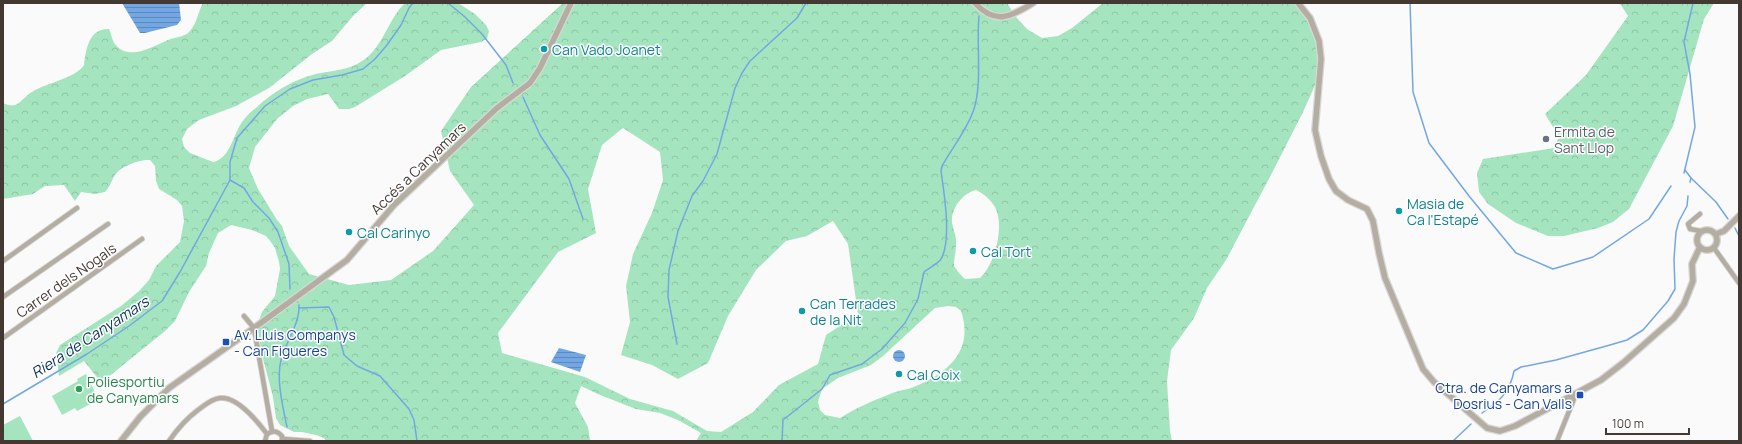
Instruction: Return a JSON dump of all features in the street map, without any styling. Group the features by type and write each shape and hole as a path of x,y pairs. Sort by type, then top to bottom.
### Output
{"street":[{"name":"Accés a Canyamars","path":"121,441 140,417 169,388 347,260 394,205 497,108 530,83 540,68 571,3"},
{"path":"975,3 986,12 1000,17 1014,14 1033,3"},
{"path":"1298,3 1310,18 1319,41 1321,59 1315,130 1321,156 1329,179 1336,191 1348,200 1367,209 1373,221 1385,278 1423,369 1434,382 1487,428 1500,431 1515,426 1601,380 1623,363 1674,318 1684,304 1693,281 1692,264 1700,247"},
{"path":"3,261 77,208"},
{"path":"1700,214 1688,224 1690,229 1701,231 1709,229 1716,234 1717,242 1714,248 1706,250 1700,247 1696,240 1701,231"},
{"path":"1716,234 1724,231 1739,216"},
{"path":"3,297 108,224"},
{"name":"Carrer dels Nogals","path":"3,338 142,240"},
{"path":"1714,248 1739,283"},
{"path":"244,316 254,328 270,433 265,441"},
{"path":"1557,441 1576,394"},
{"path":"169,441 184,420 208,402 221,398 236,402 270,433"},
{"path":"270,433 277,432 283,440 310,441"}],"green space":[{"path":"203,3 367,3 353,16 332,41 312,54 269,88 236,106 199,120 187,129 182,139 184,147 190,153 213,162 219,160 227,151 245,118 271,96 295,81 312,75 347,68 362,61 375,49 394,17 405,3 458,3 475,14 486,25 489,31 487,39 481,42 441,50 405,76 355,107 349,109 339,109 328,94 307,99 293,106 277,119 255,147 249,168 258,189 282,226 289,246 309,274 349,285 391,280 433,251 474,205 450,171 441,131 471,87 563,3 1007,3 1016,17 1027,29 1042,38 1058,36 1072,28 1103,3 1301,3 1320,48 1317,81 1303,112 1226,260 1207,288 1194,318 1171,350 1167,381 1172,441 696,441 701,433 678,420 660,413 636,409 581,386 575,403 588,427 590,441 326,441 324,438 316,435 294,432 280,425 276,418 273,397 261,351 257,325 262,312 275,296 280,269 275,248 266,236 252,230 231,225 218,233 209,253 206,266 189,292 175,321 165,331 107,378 100,381 84,361 59,376 56,353 60,345 121,306 139,291 149,280 156,266 180,242 184,221 182,206 177,200 159,189 156,181 155,166 150,160 136,162 126,166 115,175 105,192 95,194 81,192 75,201 64,185 45,186 33,194 3,199 3,103 15,105 32,92 68,77 80,70 84,65 86,52 90,41 97,32 109,29 114,43 126,52 148,49 188,33 194,25","holes":["623,128 660,152 663,180 652,213 633,254 626,286 630,322 621,355 652,365 678,379 708,363 728,316 756,270 786,241 807,236 833,221 848,244 858,314 826,335 818,364 779,385 753,412 721,432 707,431 673,411 630,399 585,377 502,353 498,333 558,252 596,233 588,189 602,145","976,190 987,197 995,207 998,215 999,234 994,254 985,272 980,278 965,279 954,266 956,241 952,217 962,198","948,306 956,307 961,311 964,325 964,337 956,358 939,374 913,387 877,399 840,418 825,415 820,410 818,402 822,389 838,378 871,365 883,356 935,308"]},
{"path":"1617,3 1714,3 1704,19 1673,126 1629,209 1613,222 1598,228 1564,236 1548,236 1516,223 1488,204 1479,192 1477,173 1483,159 1554,148 1559,137 1545,114 1586,75 1628,16 1621,5"},
{"name":"Poliesportiu de Canyamars","path":"86,374 97,396 92,398 94,402 77,411 75,408 62,415 52,396 78,381 77,379"},
{"path":"20,416 33,441 4,440 3,425"}],"water":[{"path":"122,3 179,3 181,20 177,25 140,33"},
{"path":"559,348 586,355 580,372 551,362"},
{"path":"901,350 904,351 904,361 897,362 894,361 893,354 894,351"}],"waterway":[{"name":"Riera de Canyamars","path":"3,404 87,354 129,326 162,301 180,272 230,180 230,162 237,138 265,106 290,89 313,80 342,75 363,69 375,59 387,45 401,25 413,3"},
{"path":"448,3 482,34 506,65 513,83"},
{"path":"677,344 668,297 669,270 678,231 692,196 703,181 717,154 735,88 742,73 750,61 797,18 806,3"},
{"path":"1410,3 1413,92 1429,143 1469,196 1516,253 1553,269 1593,257 1649,219 1671,186"},
{"path":"1684,173 1695,127 1690,74 1684,42 1693,3"},
{"path":"782,441 783,420 822,389 830,375 862,364 882,349 905,323 918,299 924,272 941,259 944,251 947,228 941,171 942,166 963,133 973,112 976,101 979,77 979,16"},
{"path":"523,97 540,135 569,179 583,219"},
{"path":"1685,170 1691,178 1690,182"},
{"path":"1691,178 1716,202 1728,219"},
{"path":"230,180 244,188 253,202 269,218 278,232 289,264 290,289"},
{"path":"1482,413 1499,400 1510,385 1514,371 1521,367 1556,360 1627,340 1643,330 1668,301 1675,289 1674,259 1676,232 1679,221 1687,206 1688,196"},
{"path":"1735,228 1739,236"},
{"path":"287,427 279,376 281,360 295,326 299,312 299,305"},
{"path":"299,308 329,307 334,317 344,355 357,366 380,376 409,409 414,420 417,441"},
{"path":"1453,441 1471,424"}],"place":[{"name":"Can Vado Joanet","path":"544,49"},
{"name":"Ermita de Sant Llop","path":"1546,139"},
{"name":"Masia de Ca l'Estapé","path":"1399,211"},
{"name":"Cal Carinyo","path":"349,232"},
{"name":"Cal Tort","path":"973,251"},
{"name":"Can Terrades de la Nit","path":"802,311"},
{"name":"Av. Lluis Companys - Can Figueres","path":"226,342"},
{"name":"Cal Coix","path":"899,374"},
{"name":"Poliesportiu de Canyamars","path":"79,389"},
{"name":"Ctra. de Canyamars a Dosrius - Can Valls","path":"1580,395"}]}
